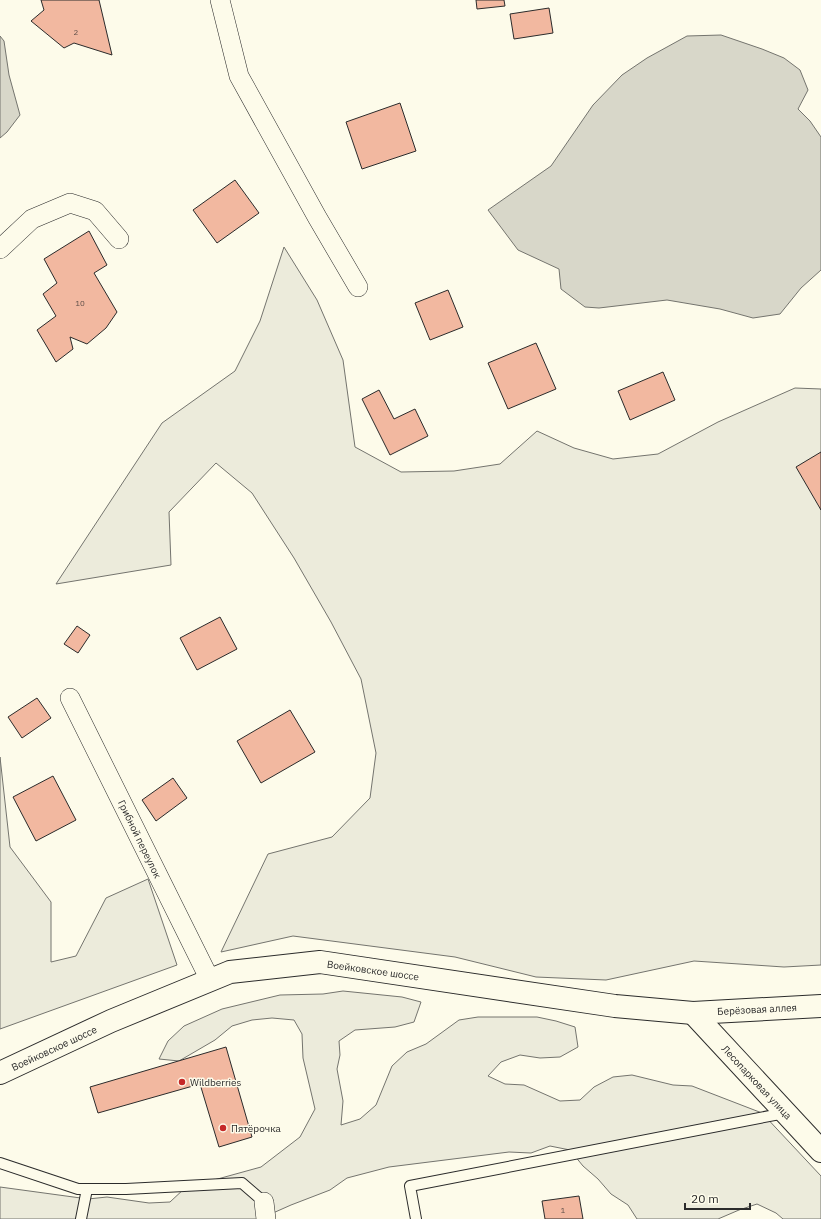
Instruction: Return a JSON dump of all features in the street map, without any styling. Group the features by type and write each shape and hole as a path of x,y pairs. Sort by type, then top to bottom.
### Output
{"street":[{"path":"220,0 239,76 358,287"},
{"path":"0,249 32,220 70,203 95,211 119,239"},
{"name":"Грибной переулок","path":"70,698 210,980"},
{"name":"Воейковское шоссе","path":"0,1073 111,1021 230,972 320,962 614,1006 693,1013"},
{"name":"Берёзовая аллея","path":"693,1013 821,1006"},
{"name":"Лесопарковая улица","path":"693,1013 821,1151"}],"lane":[{"path":"416,1219 410,1186 786,1113"},
{"path":"0,1162 78,1189 158,1188 242,1183 265,1211"},
{"path":"81,1219 87,1189"}],"shaded area":[{"path":"721,35 784,58 800,70 808,90 798,109 810,121 821,137 821,270 801,288 780,314 753,318 720,309 667,300 599,308 585,307 561,289 559,269 518,250 488,210 551,166 593,105 622,75 647,58 687,36"},
{"path":"0,36 4,41 9,75 20,115 7,132 0,138"},
{"path":"284,247 317,300 343,360 355,447 401,472 454,471 500,464 537,431 574,448 613,459 658,454 718,422 795,388 821,389 821,965 784,967 694,961 606,980 536,977 455,957 293,936 221,952 268,854 332,837 370,798 376,753 361,679 331,622 294,558 252,493 216,463 169,512 171,565 56,584 162,423 235,371 260,321"},
{"path":"0,757 10,847 51,902 51,962 76,956 106,898 148,879 177,965 0,1029"},
{"path":"343,991 402,997 421,1002 414,1022 395,1027 355,1030 339,1041 340,1055 337,1069 343,1101 341,1125 360,1119 376,1105 392,1066 407,1052 426,1044 459,1020 478,1017 537,1017 575,1027 578,1047 560,1057 540,1058 520,1055 501,1062 488,1076 505,1084 524,1085 560,1101 580,1100 594,1087 613,1077 632,1075 673,1085 692,1086 762,1113 821,1176 821,1219 783,1219 776,1213 757,1204 718,1219 637,1219 628,1205 611,1194 598,1179 583,1166 570,1150 550,1146 531,1153 509,1152 389,1167 347,1178 330,1190 273,1213 266,1219 0,1219 0,1187 88,1199 107,1197 149,1203 170,1202 185,1188 261,1167 300,1137 315,1109 303,1058 302,1034 294,1020 272,1018 252,1020 232,1026 215,1040 179,1061 159,1059 168,1041 184,1026 222,1009 280,995 323,994"}],"building":[{"path":"41,0 99,0 112,55 74,43 64,48 31,21 44,10"},
{"path":"476,0 504,0 505,6 477,9"},
{"path":"549,8 553,33 514,39 510,14"},
{"path":"400,103 416,151 362,169 346,122"},
{"path":"235,180 259,213 217,243 193,210"},
{"path":"89,231 107,265 94,273 117,312 106,328 87,344 70,337 73,349 56,362 37,330 56,316 43,294 57,283 44,259"},
{"path":"448,290 463,327 430,340 415,303"},
{"path":"536,343 556,389 508,409 488,363"},
{"path":"663,372 675,400 630,420 618,391"},
{"path":"379,390 394,419 415,409 428,436 390,455 362,399"},
{"path":"821,452 821,510 796,467"},
{"path":"220,617 237,649 197,670 180,638"},
{"path":"77,626 90,635 78,653 64,644"},
{"path":"37,698 51,718 22,738 8,717"},
{"path":"290,710 315,752 261,783 237,741"},
{"path":"53,776 76,820 36,841 13,797"},
{"path":"173,778 187,798 156,821 142,800"},
{"path":"226,1047 252,1137 219,1147 200,1084 98,1113 90,1087"},
{"path":"579,1196 583,1219 545,1219 542,1201"}],"place":[{"name":"Wildberries","path":"182,1082"},
{"name":"Пятёрочка","path":"223,1128"}]}
